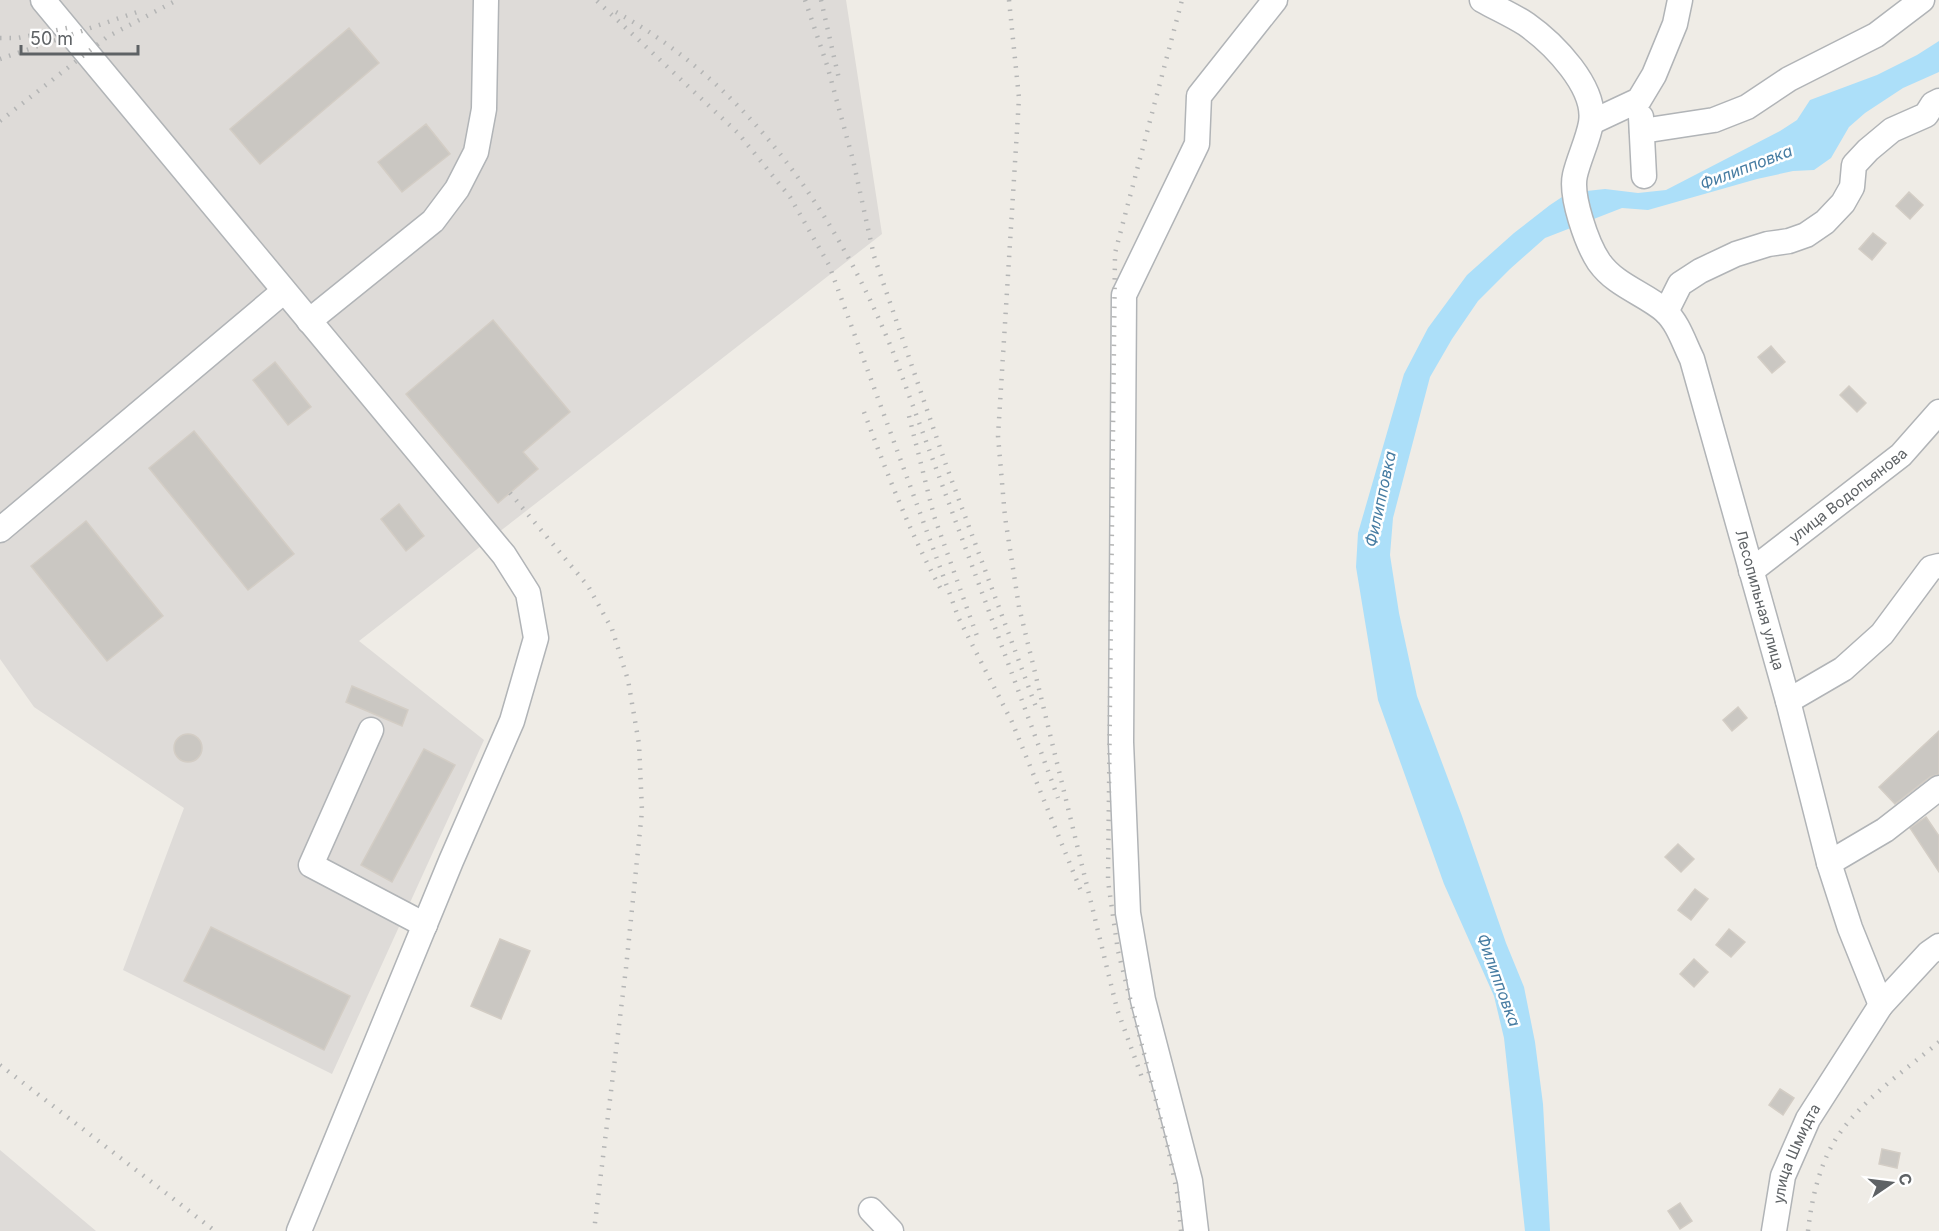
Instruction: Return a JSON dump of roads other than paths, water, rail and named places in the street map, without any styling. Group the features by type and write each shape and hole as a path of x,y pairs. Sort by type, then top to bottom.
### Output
{"street":[{"path":"43,0 504,555 528,593 536,638 512,720 299,1231"},
{"path":"309,321 433,220 457,189 477,152 484,109 486,0"},
{"path":"1196,1231 1190,1181 1143,1000 1128,913 1120,742 1124,295 1197,144 1199,96 1275,0"},
{"path":"1482,0 1525,24 1556,48 1587,91 1592,122 1639,100 1654,75 1675,24 1680,0"},
{"path":"1642,131 1714,120 1747,107 1789,79 1876,35 1922,0"},
{"path":"1639,100 1644,176"},
{"path":"1666,312 1680,284 1700,271 1736,254 1806,235 1825,222 1844,203 1852,187 1854,165 1868,150 1892,130 1926,115 1933,104 1939,101"},
{"name":"Лесопильная улица","path":"1592,122 1574,178 1574,189 1585,231 1600,263 1623,285 1666,312 1677,328 1692,359 1788,701 1829,863 1850,928 1881,1005"},
{"path":"0,530 284,291"},
{"name":"улица Водопьянова","path":"1751,571 1901,455 1939,412"},
{"path":"1788,701 1843,669 1882,634 1931,568 1939,566"},
{"path":"371,730 311,865 425,925"},
{"path":"1829,863 1885,830 1939,788"},
{"name":"улица Шмидта","path":"1774,1231 1783,1176 1808,1119 1881,1005 1929,953 1939,946"},
{"path":"871,1210 891,1231"}],"water":[{"name":"Филипповка","path":"1939,41 1939,72 1903,88 1865,113 1849,127 1831,158 1814,170 1793,171 1757,179 1648,210 1622,208 1545,238 1478,301 1430,377 1393,518 1390,555 1399,613 1417,696 1524,987 1535,1042 1543,1104 1550,1231 1525,1231 1504,1038 1494,996 1444,884 1378,700 1356,567 1358,533 1404,374 1428,328 1467,275 1514,233 1568,193 1605,189 1638,193 1666,190 1780,131 1797,120 1810,100 1877,75"}],"railway":[{"path":"0,121 107,37 177,0"},
{"path":"805,0 827,65 853,160 874,256 946,465 1036,707"},
{"path":"821,0 839,79"},
{"path":"1009,0 1019,98 998,436 1005,517 1019,607 1117,1009 1144,1083"},
{"path":"1181,1231 1178,1197 1168,1148 1118,951 1108,881 1115,253 1182,0"},
{"path":"597,1 738,133 790,197 829,265 959,619 1012,722 1081,891"},
{"path":"0,59 143,10"},
{"path":"616,12 664,42 707,77 747,115 816,203 845,251 893,352 1058,798"},
{"path":"0,38 18,38 67,28"},
{"path":"864,412 909,525 942,591"},
{"path":"909,416 934,516 978,639"},
{"path":"510,493 588,586 612,629 628,680 639,744 642,811 626,968 594,1231"},
{"path":"1808,1231 1818,1180 1829,1151 1839,1135 1864,1105 1939,1042"},
{"path":"0,1065 215,1231"}]}
